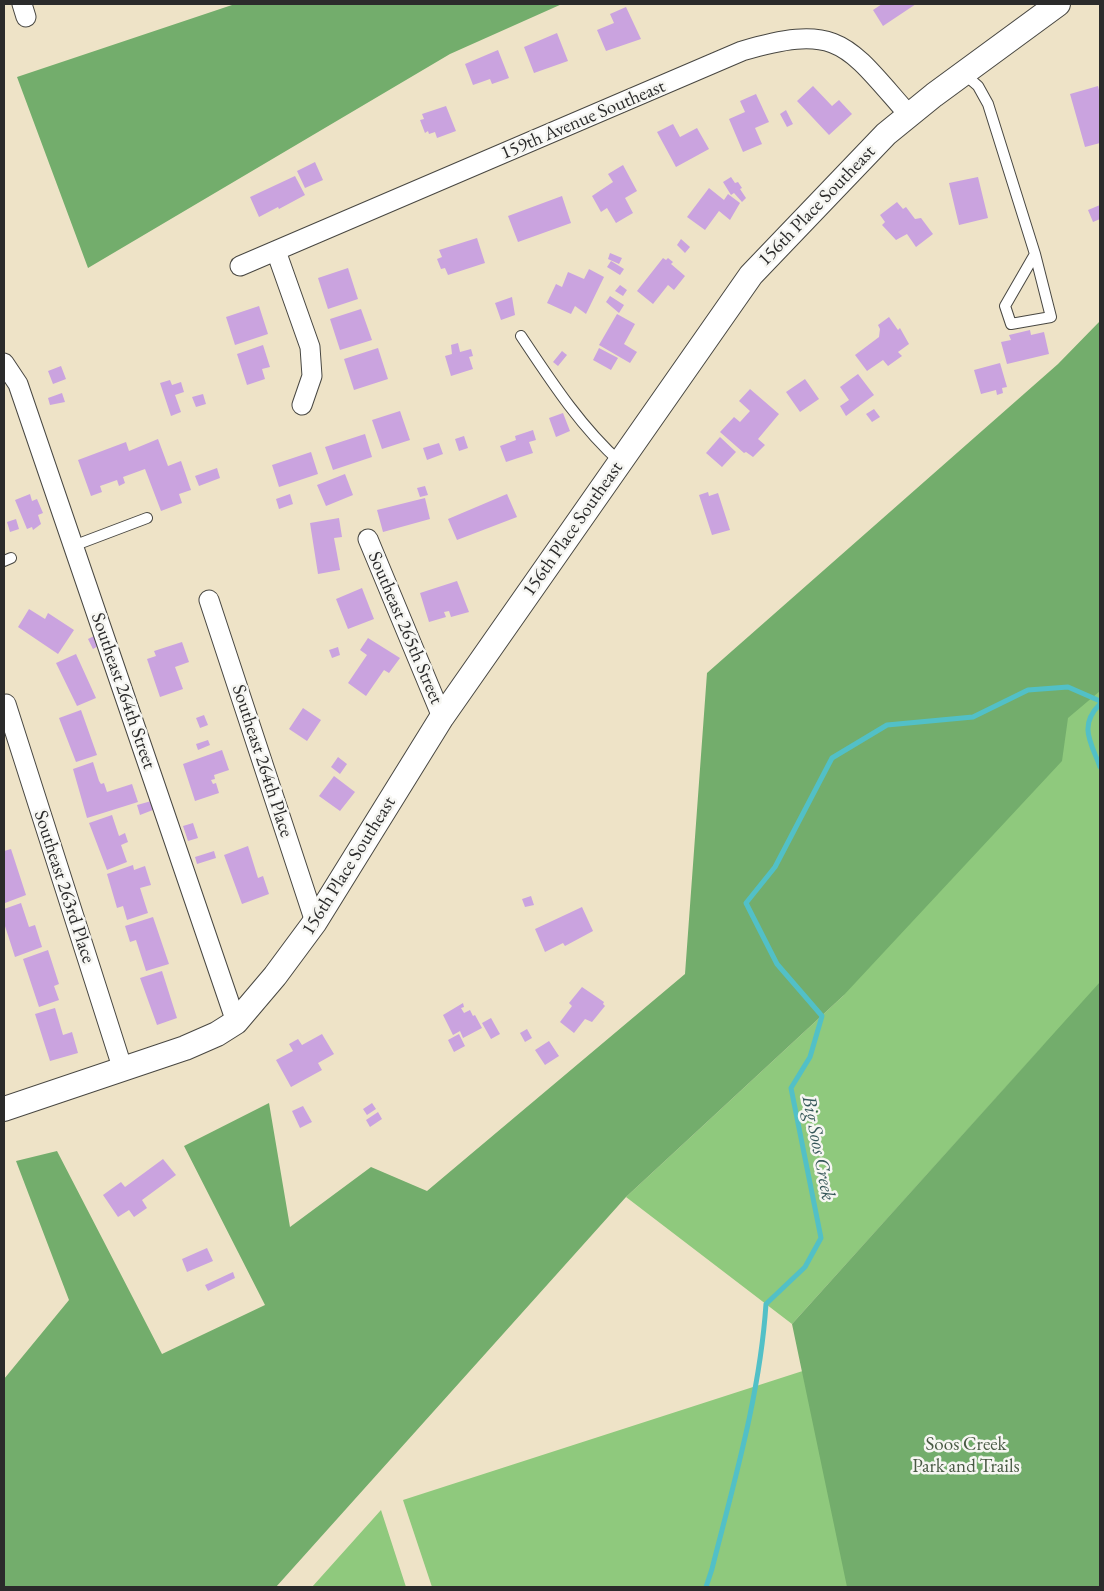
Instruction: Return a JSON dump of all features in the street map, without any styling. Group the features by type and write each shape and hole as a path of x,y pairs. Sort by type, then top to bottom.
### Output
{"street":[{"name":"156th Place Southeast","path":"4,1108 185,1048 217,1034 236,1022 275,976 315,922 442,717 751,275 864,155 909,115 1058,4"},
{"name":"159th Avenue Southeast","path":"240,266 733,55 772,42 796,38 816,38 843,46 860,59 909,115"},
{"path":"276,251 310,347 312,376 302,405"},
{"name":"Southeast 264th Street","path":"4,363 18,384 236,1022"},
{"name":"Southeast 265th Street","path":"368,539 442,717"},
{"name":"Southeast 264th Place","path":"209,600 315,922"},
{"name":"Southeast 263rd Place","path":"6,704 123,1070"}],"lane":[{"path":"963,73 978,86 988,104 1035,254 1051,317 1011,324 1005,306 1035,254"},
{"path":"521,336 598,443 620,462"},
{"path":"73,546 147,518"}],"green space":[{"path":"235,4 562,4 450,54 88,268 17,77"},
{"path":"1100,321 1100,691 1068,718 1062,761 843,996 626,1197 276,1587 4,1587 4,1379 69,1300 16,1161 57,1151 162,1354 265,1305 184,1146 269,1103 290,1227 371,1167 427,1191 685,974 707,673 1058,364"},
{"path":"1100,567 1100,1217 1043,1046 792,1324 626,1197 843,996"},
{"path":"1100,982 1100,1587 847,1587 792,1324"},
{"name":"Soos Creek Park and Trails","path":"1100,1275 1100,1587 432,1587 403,1500"},
{"path":"381,1510 406,1587 312,1587"}],"building":[{"path":"882,4 916,4 883,26 873,10"},
{"path":"626,7 641,39 606,51 597,30 614,23 610,14"},
{"path":"557,33 568,61 534,73 524,47"},
{"path":"498,50 509,78 492,84 490,79 473,85 465,64"},
{"path":"813,86 832,106 839,100 852,114 829,135 797,101"},
{"path":"1098,86 1100,94 1100,143 1085,147 1070,94"},
{"path":"756,94 769,122 755,128 762,144 743,152 729,119 745,112 740,101"},
{"path":"446,106 456,131 437,138 435,132 429,134 428,131 425,133 420,120 424,119 422,114"},
{"path":"786,110 793,124 787,127 780,114"},
{"path":"673,124 680,137 697,128 709,149 676,167 657,132"},
{"path":"315,162 323,180 305,188 297,171"},
{"path":"623,165 637,191 625,198 633,213 616,223 607,208 601,212 592,196 613,182 608,174"},
{"path":"295,176 305,195 259,217 250,197"},
{"path":"731,177 742,188 740,189 746,198 742,202 734,193 731,195 723,182"},
{"path":"978,177 988,218 959,225 949,183"},
{"path":"709,188 724,200 728,194 740,203 730,220 719,211 705,230 687,217"},
{"path":"562,196 571,223 518,242 508,216"},
{"path":"897,202 903,209 906,207 915,219 921,218 933,234 916,247 907,234 896,240 882,225 885,222 880,215"},
{"path":"1100,205 1100,219 1093,222 1088,210"},
{"path":"477,238 485,263 448,275 445,268 441,269 437,259 442,257 439,250"},
{"path":"681,239 690,247 685,253 677,245"},
{"path":"610,253 622,258 619,264 608,259"},
{"path":"663,258 666,260 668,258 673,262 671,264 685,276 674,290 668,285 653,304 637,291"},
{"path":"611,261 624,269 620,275 607,267"},
{"path":"348,268 358,299 328,309 318,278"},
{"path":"589,269 604,277 586,314 575,306 571,314 547,303 556,284 562,287 568,272 584,279"},
{"path":"620,285 627,290 623,296 615,291"},
{"path":"610,296 624,305 619,313 606,302"},
{"path":"512,297 515,315 501,320 495,303"},
{"path":"259,306 268,334 235,345 226,317"},
{"path":"361,309 372,340 340,350 330,319"},
{"path":"617,314 635,324 624,344 637,352 630,363 599,345"},
{"path":"889,317 898,330 900,328 909,344 898,352 902,356 888,366 883,360 867,371 855,355 879,337 880,329 878,325"},
{"path":"1030,330 1031,335 1044,332 1049,354 1007,364 1001,342 1011,340 1009,335"},
{"path":"458,343 460,352 471,349 473,356 469,357 473,369 451,376 445,356 452,354 451,345"},
{"path":"263,345 270,367 262,369 265,379 247,385 237,354"},
{"path":"378,348 388,379 354,390 344,359"},
{"path":"599,348 618,358 611,370 593,360"},
{"path":"562,351 567,355 558,366 553,362"},
{"path":"1000,363 1007,387 1002,388 1003,393 997,395 996,390 981,394 974,370"},
{"path":"61,366 66,379 53,384 48,371"},
{"path":"858,374 874,395 846,416 840,406 849,400 840,387"},
{"path":"805,379 819,399 800,412 786,392"},
{"path":"170,380 172,385 181,382 184,392 175,395 181,412 171,416 160,383"},
{"path":"750,389 779,414 758,439 765,445 753,457 746,452 744,453 720,432 734,417 740,422 750,411 739,401"},
{"path":"62,393 65,402 50,405 48,398"},
{"path":"203,394 206,404 196,407 192,397"},
{"path":"874,409 880,417 872,422 866,414"},
{"path":"400,411 410,440 382,449 372,420"},
{"path":"563,413 570,431 556,437 549,418"},
{"path":"533,430 536,440 529,442 533,453 506,462 500,446 516,440 515,436"},
{"path":"365,434 372,457 333,470 325,447"},
{"path":"464,436 468,448 459,451 455,439"},
{"path":"720,437 736,452 722,467 706,453"},
{"path":"158,439 168,466 181,461 191,490 179,494 182,503 161,511 145,469 123,477 125,483 119,486 117,480 100,486 102,492 91,496 78,460 126,442 129,451"},
{"path":"439,443 443,454 427,460 423,448"},
{"path":"311,452 318,474 279,487 272,465"},
{"path":"217,468 220,478 199,486 195,476"},
{"path":"345,474 353,495 326,506 317,485"},
{"path":"425,486 428,495 420,497 417,488"},
{"path":"708,492 709,496 718,493 730,530 712,535 699,495"},
{"path":"30,494 32,501 37,499 43,513 38,515 41,524 33,530 32,527 27,529 15,500"},
{"path":"290,494 293,504 279,509 276,499"},
{"path":"507,494 517,517 457,540 448,519"},
{"path":"425,498 430,519 383,532 377,510"},
{"path":"339,518 342,537 334,538 340,570 318,574 310,523"},
{"path":"16,519 19,529 10,532 7,522"},
{"path":"457,581 469,612 451,617 449,611 444,612 446,617 429,622 420,593"},
{"path":"362,588 374,619 348,629 336,599"},
{"path":"29,609 45,619 48,613 74,630 58,654 18,627"},
{"path":"96,635 100,645 93,649 88,639"},
{"path":"368,638 400,658 389,673 384,670 366,696 348,683 367,655 360,650"},
{"path":"182,642 189,662 175,667 183,689 160,697 147,659 156,656 154,651"},
{"path":"338,647 340,655 332,658 329,650"},
{"path":"76,654 96,698 77,706 56,663"},
{"path":"303,708 321,720 307,741 289,729"},
{"path":"81,710 97,755 76,762 59,718"},
{"path":"204,715 208,725 200,728 196,718"},
{"path":"208,740 210,745 198,750 196,744"},
{"path":"222,750 229,770 214,775 215,779 211,780 213,784 216,783 219,793 195,801 183,764"},
{"path":"338,757 347,764 340,774 331,767"},
{"path":"93,762 99,781 101,784 104,783 107,792 132,784 138,802 87,818 73,769"},
{"path":"334,776 355,792 340,811 319,796"},
{"path":"155,800 158,808 140,815 137,805"},
{"path":"112,815 119,836 125,833 128,842 121,845 127,862 107,870 89,823"},
{"path":"193,823 198,838 188,841 183,826"},
{"path":"248,846 258,878 263,876 269,894 242,904 224,855"},
{"path":"11,849 26,895 5,903 4,851"},
{"path":"214,851 216,858 197,864 195,857"},
{"path":"133,865 134,870 145,866 151,885 140,888 148,913 127,920 123,906 117,908 107,874"},
{"path":"531,896 534,905 525,907 522,899"},
{"path":"21,903 29,927 35,925 42,947 15,957 4,923 4,909"},
{"path":"582,907 593,931 565,946 563,943 545,952 535,929"},
{"path":"153,917 169,964 146,971 136,940 130,942 125,926"},
{"path":"48,950 59,984 54,986 59,1000 39,1007 23,959"},
{"path":"162,971 177,1018 157,1025 140,978"},
{"path":"582,987 604,1002 605,1006 592,1022 585,1019 574,1033 560,1022 572,1006 569,1003"},
{"path":"463,1003 464,1007 461,1008 464,1013 470,1010 482,1028 463,1038 460,1031 453,1035 443,1015"},
{"path":"55,1008 63,1035 72,1032 78,1053 50,1061 35,1014"},
{"path":"491,1018 500,1034 491,1039 482,1023"},
{"path":"527,1029 532,1038 525,1042 520,1033"},
{"path":"322,1034 334,1054 318,1063 322,1070 291,1087 276,1060 293,1051 289,1044 298,1039 302,1045"},
{"path":"459,1034 465,1046 454,1052 448,1040"},
{"path":"549,1041 559,1056 545,1065 535,1050"},
{"path":"372,1103 376,1109 367,1115 363,1109"},
{"path":"303,1106 312,1122 300,1128 292,1111"},
{"path":"378,1112 382,1119 370,1127 366,1120"},
{"path":"163,1159 176,1175 142,1200 147,1208 134,1217 129,1210 118,1217 103,1195 121,1182 125,1187"},
{"path":"207,1248 213,1261 187,1272 182,1259"},
{"path":"233,1272 235,1278 208,1291 205,1285"}],"waterway":[{"name":"Big Soos Creek","path":"706,1587 745,1438 758,1371 766,1304 805,1267 821,1238 791,1088 810,1057 822,1016 777,964 746,903 775,867 832,758 887,725 973,717 1028,690 1068,687 1100,701"},
{"path":"1100,704 1093,712 1088,727 1090,742 1100,767"}]}
